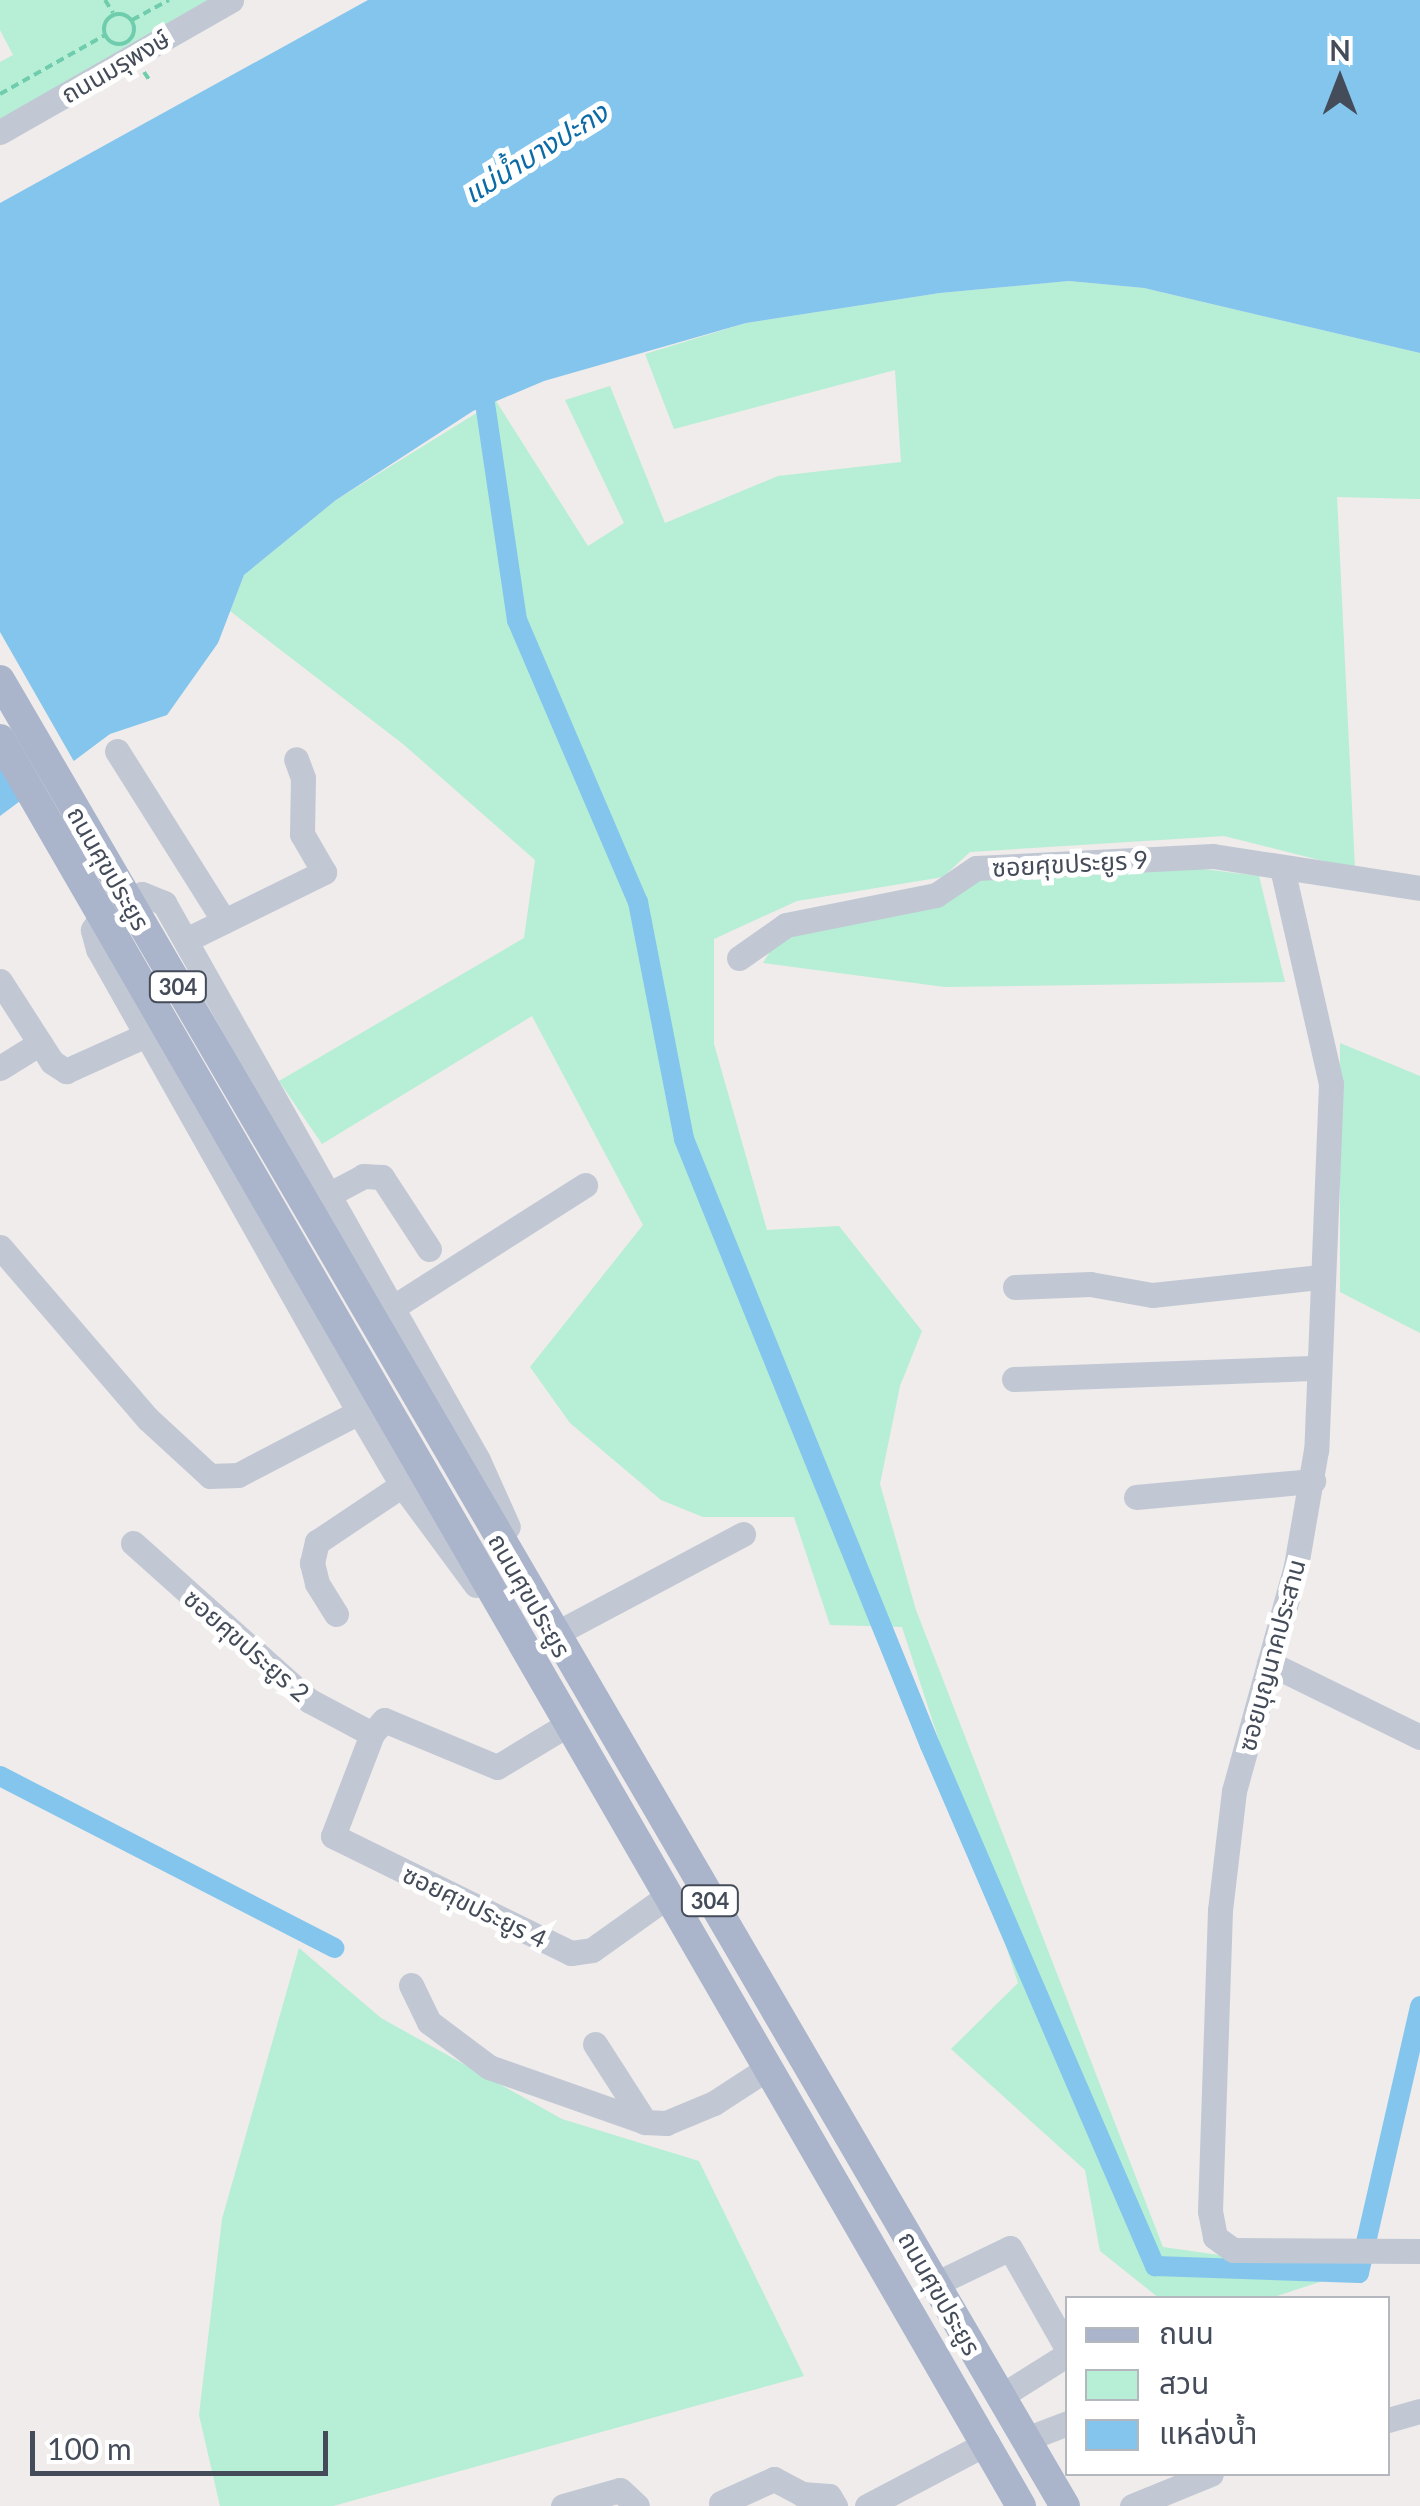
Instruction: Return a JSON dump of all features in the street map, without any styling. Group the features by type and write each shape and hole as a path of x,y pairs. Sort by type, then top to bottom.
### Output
{"main road":[{"name":"ถนนศุขประยูร","path":"0,680 345,1301 532,1661 665,1898 1021,2506"},
{"name":"ถนนศุขประยูร","path":"0,739 557,1640 1065,2506"}],"street":[{"name":"ถนนมรุพงษ์","path":"0,132 231,0"},
{"path":"117,751 224,921"},
{"path":"186,940 324,872 302,834 303,778 296,759"},
{"name":"ซอยศุขประยูร 9","path":"739,958 786,925 936,895 976,868 1213,856 1420,888"},
{"name":"ซอยบุญนาคประสาน","path":"1282,868 1332,1084 1313,1480 1234,1791 1220,1910 1210,2211 1215,2237 1232,2250 1420,2251"},
{"path":"532,1661 402,1485 146,1035 92,930 142,894 164,902 478,1460 557,1640 743,1534"},
{"path":"0,981 59,1068 72,1072 146,1035"},
{"path":"0,1068 40,1043"},
{"path":"328,1194 363,1176 382,1178 429,1249"},
{"path":"392,1308 585,1185"},
{"path":"0,1246 148,1419 210,1476 238,1475 359,1412"},
{"path":"1015,1287 1090,1284 1152,1296 1321,1277"},
{"path":"1014,1379 1318,1368"},
{"path":"1136,1497 1313,1480"},
{"path":"336,1614 312,1563 316,1542 402,1485"},
{"name":"ซอยศุขประยูร 2","path":"132,1542 310,1701 372,1734"},
{"path":"1269,1664 1420,1737"},
{"path":"372,1734 380,1722 390,1721 502,1766 570,1724"},
{"name":"ซอยศุขประยูร 4","path":"372,1734 333,1836 571,1953 592,1950 665,1898"},
{"path":"411,1986 429,2022 489,2067 646,2122 666,2123 714,2103 765,2070"},
{"path":"594,2044 646,2122"},
{"path":"935,2284 1010,2248 1065,2347"},
{"path":"1001,2396 1065,2354"},
{"path":"1390,2419 1420,2411"},
{"path":"1026,2438 1065,2424"},
{"path":"868,2506 987,2444"},
{"path":"1132,2506 1207,2476"},
{"path":"720,2503 774,2480 802,2494 829,2496 835,2506"},
{"path":"564,2506 620,2490 637,2506"}],"path":[{"path":"105,0 114,14 132,20"},
{"path":"105,35 126,42 132,20 169,0"},
{"path":"0,94 105,35 114,14"}],"green space":[{"path":"0,0 219,0 0,123 0,62 13,55 0,30"},
{"path":"1069,281 1144,288 1420,353 1420,499 1337,497 1355,869 1224,836 970,852 943,877 797,901 714,939 714,1044 767,1230 839,1226 922,1331 900,1386 880,1484 916,1610 1163,2247 1347,2273 1277,2296 1156,2296 1100,2251 1085,2170 951,2049 1018,1983 902,1627 830,1625 794,1517 703,1517 661,1500 570,1423 530,1367 643,1225 532,1016 322,1144 279,1081 524,938 535,860 403,744 230,611 244,575 336,500 496,401 588,546 624,523 565,400 610,386 665,523 778,476 901,462 895,370 674,429 645,354 746,323 940,293"},
{"path":"1195,868 1259,876 1285,982 945,987 763,963 778,939 983,878"},
{"path":"1340,1043 1420,1076 1420,1333 1340,1292"},
{"path":"299,1948 381,2018 562,2119 699,2161 804,2376 333,2506 220,2506 199,2415 222,2219"}],"water":[{"name":"แม่น้ำบางปะกง","path":"368,0 1420,0 1420,353 1144,288 1069,281 940,293 746,323 544,381 473,411 336,500 244,575 218,643 167,715 110,734 0,816 0,203"}],"pier":[{"path":"0,632 76,765 23,805 0,766"}],"waterway":[{"path":"482,383 517,620 638,902 684,1139 930,1745 1155,2266 1359,2273 1420,2006"},
{"path":"0,1776 334,1948"}]}
